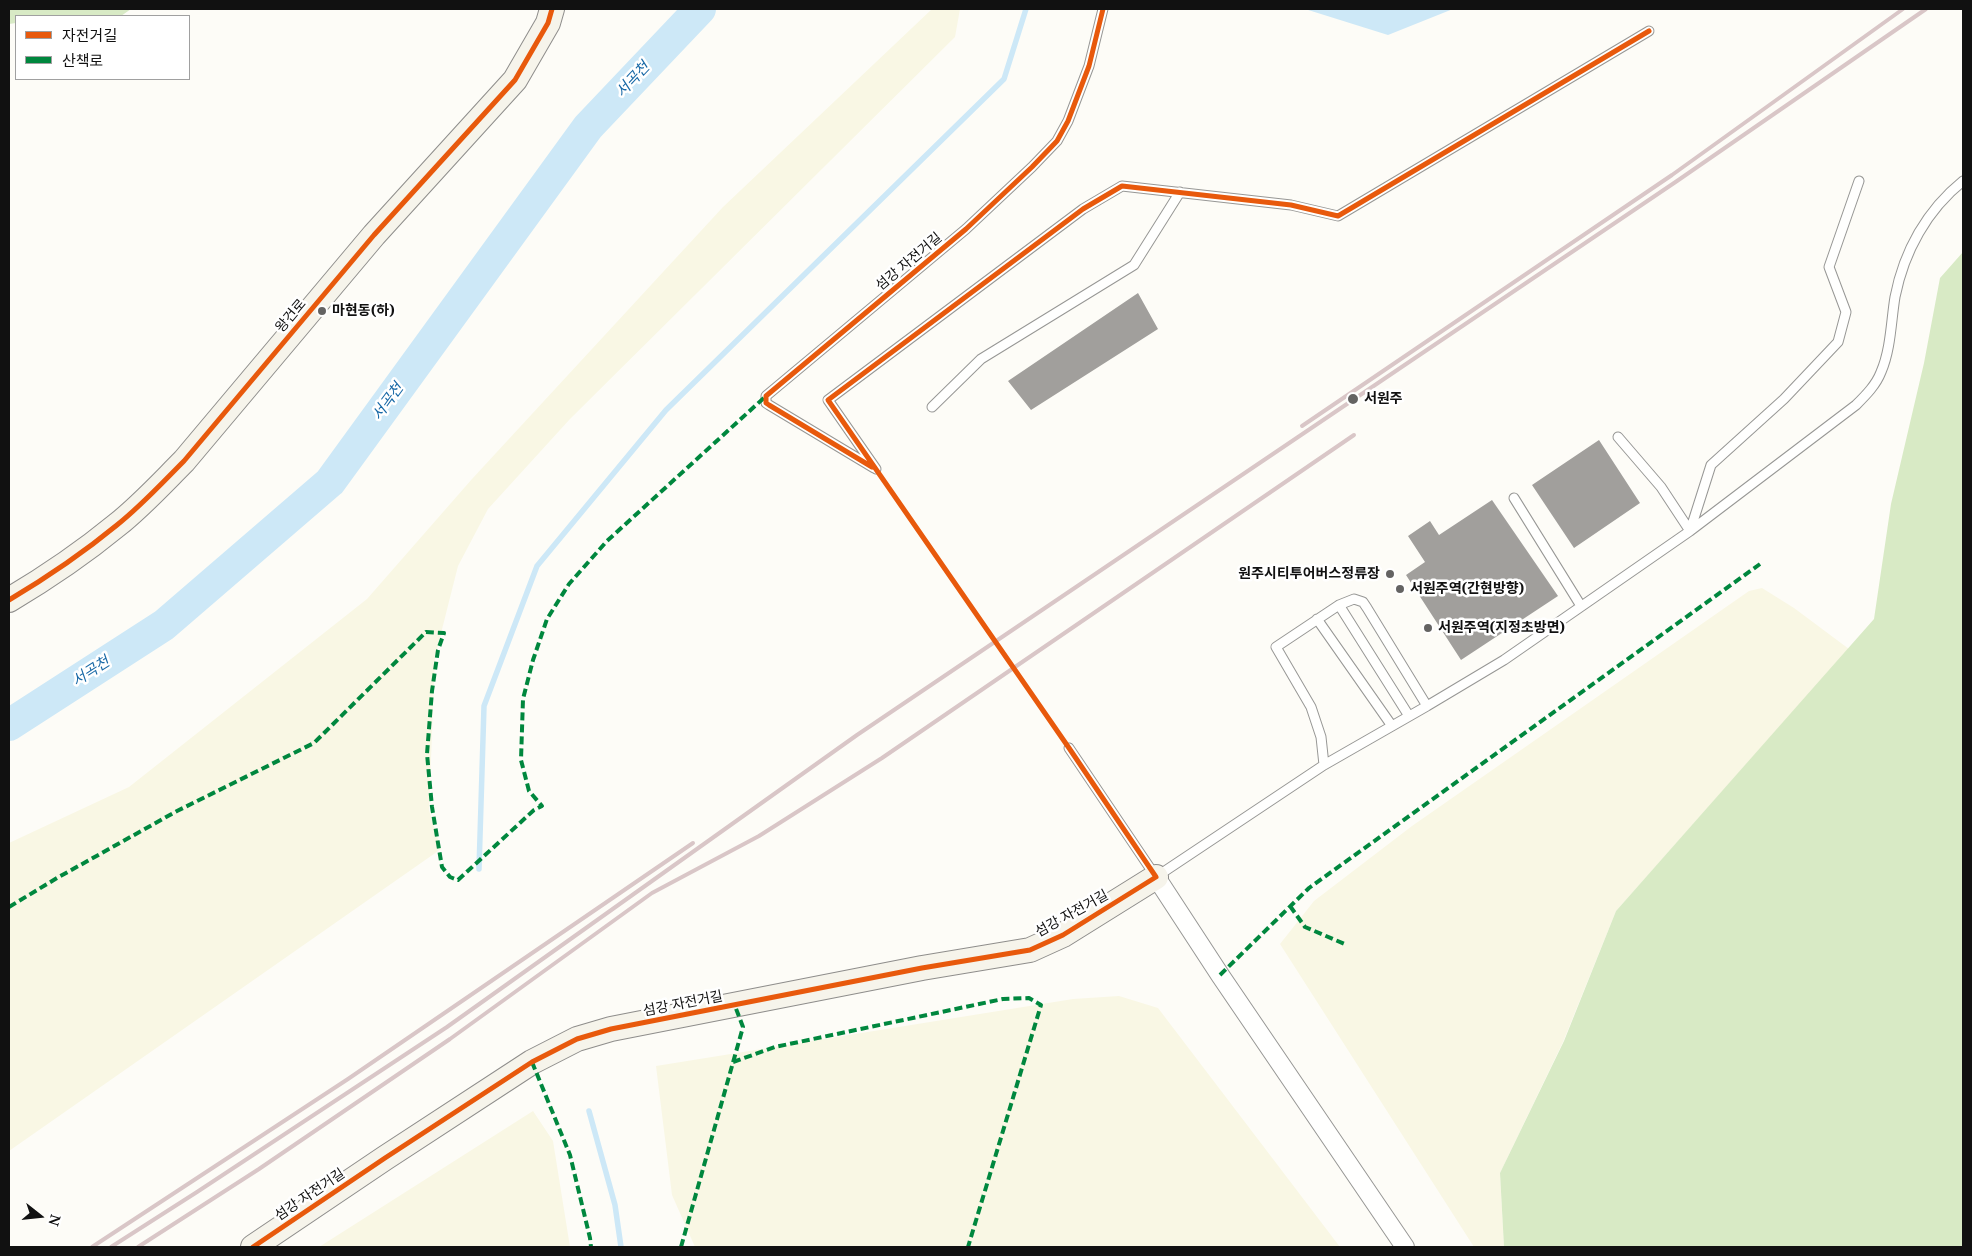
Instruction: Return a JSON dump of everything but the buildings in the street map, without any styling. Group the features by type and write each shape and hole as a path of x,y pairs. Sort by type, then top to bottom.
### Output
{"street":[{"name":"왕건로","path":"9,600 43,580 117,525 151,495 184,461 374,236 515,80 548,23 552,9"},
{"name":"섬강 자전거길","path":"253,1247 532,1062 577,1039 611,1029 922,968 1030,950 1063,936 1156,877"},
{"path":"1156,877 1220,975 1405,1247"}],"lane":[{"name":"섬강 자전거길","path":"1103,9 1089,66 1068,121 1057,141 966,229 766,396 766,403 876,470 828,400 1083,209 1122,186 1180,192"},
{"path":"932,407 981,359 1134,265 1180,192 1291,204 1338,216 1649,31"},
{"path":"1690,531 1711,464 1784,398 1838,342 1846,312 1829,267 1859,181"},
{"path":"1069,748 1156,877 1324,766 1504,660 1690,531 1856,404 1871,389 1881,372 1886,358 1896,295 1914,240 1928,217 1952,190 1963,181"},
{"path":"1618,437 1661,487 1690,531"},
{"path":"1514,498 1581,606"},
{"path":"1324,766 1320,737 1311,707 1276,647 1339,605 1354,599 1363,602 1427,706"},
{"path":"1339,605 1409,716"},
{"path":"1317,619 1392,726"}],"shaded area":[{"path":"932,9 960,9 955,37 570,419 488,509 458,566 435,657 429,810 441,849 9,1151 9,843 129,787 367,599 472,479 723,207"},
{"path":"1762,588 1794,608 1849,649 1616,911 1563,1042 1500,1173 1504,1247 1474,1247 1280,944 1314,901 1412,826 1749,591"},
{"path":"1119,996 1158,1008 1340,1247 695,1247 672,1195 656,1066 1073,999"},
{"path":"533,1111 553,1141 570,1247 319,1247"}],"green space":[{"path":"9,9 131,9 122,15 15,15 15,23 9,24"},
{"path":"1963,252 1963,1247 1504,1247 1500,1173 1564,1041 1616,911 1874,619 1891,504 1924,363 1940,278"}],"water":[{"path":"1305,9 1453,9 1388,35"}],"waterway":[{"name":"서곡천","path":"9,725 164,625 330,482 588,127 700,9"},
{"path":"479,869 484,706 537,566 666,410 1004,79 1026,9"},
{"path":"589,1111 615,1205 621,1247"}],"railway":[{"path":"1302,426 1672,175 1903,9"},
{"path":"111,1247 447,1027 857,735 1677,181 1926,9"},
{"path":"138,1247 259,1169 450,1039 652,893 759,836 882,758 1354,435"},
{"path":"92,1247 348,1079 693,843"}],"marked path":[{"path":"9,907 177,811 314,743 426,632 444,633 438,650 432,691 427,754 432,807 442,867 450,877 458,880 534,810 542,806 529,791 521,760 523,699 533,660 547,619 569,584 607,541 766,396"},
{"path":"1220,975 1309,888 1760,564"},
{"path":"1290,906 1305,927 1347,945"},
{"path":"733,1062 775,1047 1003,999 1029,998 1041,1005 968,1247"},
{"path":"681,1247 743,1027 735,1006"},
{"path":"532,1062 570,1155 591,1247"}],"cycle path":[{"path":"9,600 64,565 104,535 134,510 184,461 374,235 515,80 548,23 552,9"},
{"path":"872,467 766,403 766,396 966,229 1057,141 1068,121 1089,66 1103,9"},
{"path":"253,1247 532,1062 577,1039 611,1029 922,968 1030,950 1063,935 1156,877 828,400 1083,209 1122,186 1291,205 1338,216 1649,31"}],"place":[{"name":"마현동(하)","path":"322,311"},
{"name":"서원주","path":"1353,399"},
{"name":"원주시티투어버스정류장","path":"1390,574"},
{"name":"서원주역(간현방향)","path":"1400,589"},
{"name":"서원주역(지정초방면)","path":"1428,628"}]}
